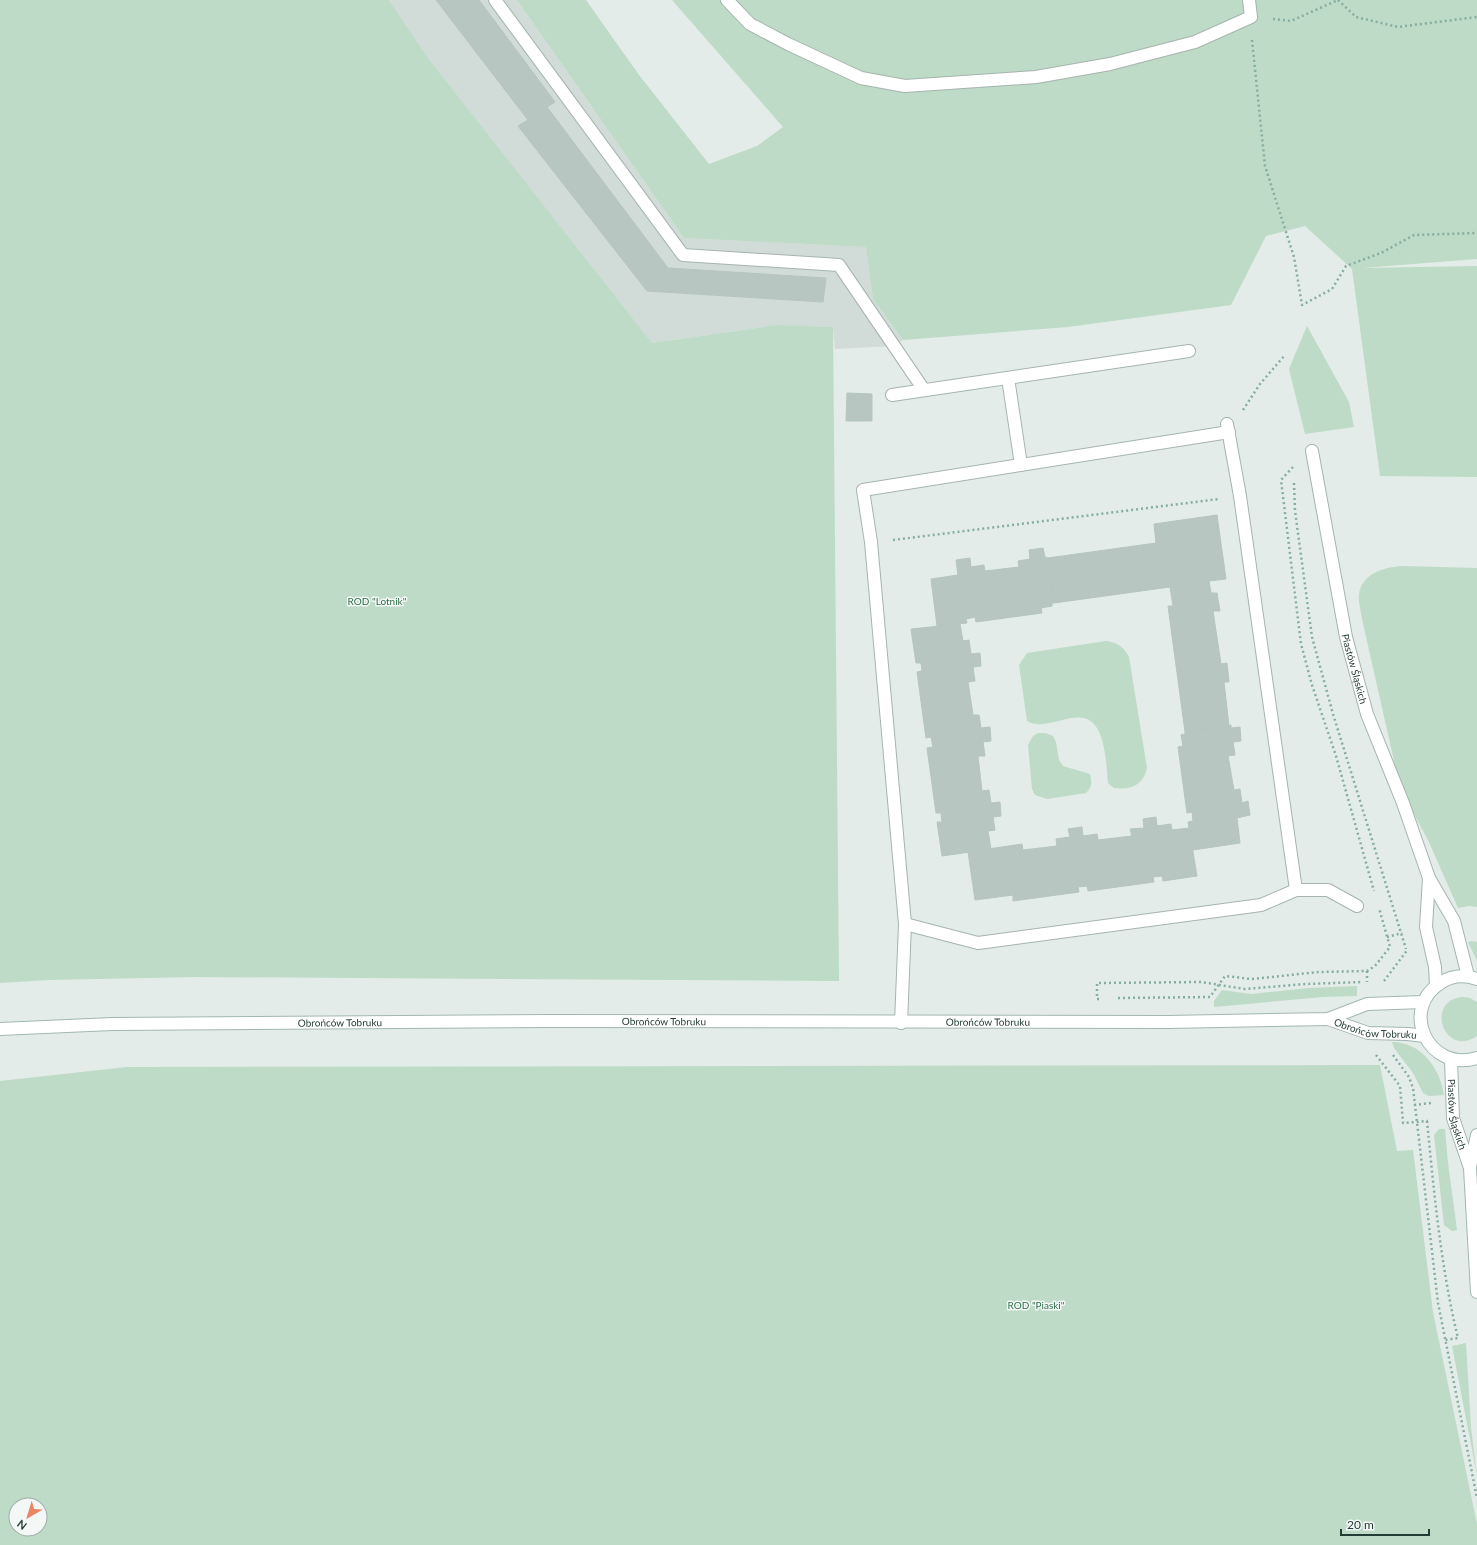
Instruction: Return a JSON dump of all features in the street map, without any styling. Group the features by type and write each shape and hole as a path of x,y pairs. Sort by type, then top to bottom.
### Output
{"street":[{"path":"495,0 683,255 839,265 924,390"},
{"path":"728,0 750,24 788,44 861,78 905,86 1036,77 1110,64 1195,42 1251,17 1249,0"},
{"path":"892,395 1189,352"},
{"path":"1008,378 1021,465"},
{"path":"901,1023 905,924 871,542 863,490 1021,465 1228,428 1240,496 1296,890"},
{"name":"Piastów Śląskich","path":"1312,451 1346,637 1367,714 1403,803 1429,878 1454,921 1473,978"},
{"name":"Piastów Śląskich","path":"1429,878 1426,927 1435,968 1436,985"},
{"path":"905,924 978,943 1261,905 1296,890 1328,890 1357,906"},
{"path":"1473,978 1446,979 1436,985 1423,1002 1420,1019 1424,1036 1431,1046 1440,1054 1451,1059 1460,1060 1477,1058"},
{"name":"Obrońców Tobruku","path":"0,1029 112,1024 550,1021 901,1023 1168,1022 1328,1019 1367,1004 1423,1002"},
{"name":"Obrońców Tobruku","path":"1328,1019 1368,1033 1424,1036"},
{"name":"Piastów Śląskich","path":"1451,1059 1453,1118 1470,1168"},
{"name":"Piastów Śląskich","path":"1477,1134 1470,1168 1477,1292"}],"path":[{"path":"1477,17 1398,27 1356,17 1338,0 1290,21 1251,17 1265,166 1294,256 1302,305 1332,289 1346,266 1381,253 1414,235 1477,233"},
{"path":"1228,428 1242,412 1260,384 1285,355"},
{"path":"1296,466 1281,480 1301,644 1312,685 1336,756 1374,892"},
{"path":"1294,480 1295,511 1312,637 1332,714 1406,949 1384,981 1378,981"},
{"path":"871,542 1240,496"},
{"path":"1112,998 1210,997 1225,976 1252,979 1319,972 1367,971 1375,966 1390,947 1379,906"},
{"path":"1387,936 1407,932"},
{"path":"1367,971 1367,981"},
{"path":"1105,998 1097,999 1096,983 1195,982 1245,990 1305,984 1373,981"},
{"path":"1389,1051 1409,1077 1413,1088 1430,1248 1445,1340 1477,1498"},
{"path":"1375,1054 1400,1086 1403,1123 1433,1120"},
{"path":"1427,1121 1433,1184 1451,1310 1458,1338 1445,1340"}],"shaded area":[{"path":"389,0 517,0 684,238 866,247 873,299 903,340 893,346 835,349 833,327 778,325 652,343 428,58"}],"green space":[{"name":"ROD \"Lotnik\"","path":"0,0 389,0 428,58 652,343 778,325 833,327 839,981 195,977 48,980 0,983"},
{"path":"517,0 586,0 639,75 709,164 757,146 783,127 672,0 1477,0 1477,259 1362,268 1477,266 1477,477 1380,476 1352,269 1305,226 1266,236 1231,305 1068,327 903,340 873,299 866,247 684,238"},
{"path":"1307,326 1349,402 1354,427 1305,434 1289,369"},
{"path":"1402,566 1477,568 1477,907 1469,906 1458,908 1428,840 1408,803 1397,774 1362,619 1359,594 1365,581 1375,572"},
{"path":"1106,641 1120,646 1125,650 1129,657 1147,768 1143,779 1140,782 1126,788 1114,788 1108,783 1104,745 1097,728 1091,721 1084,718 1072,718 1050,723 1034,724 1027,721 1019,665 1027,653"},
{"path":"1038,733 1046,733 1053,736 1056,742 1059,760 1063,766 1090,774 1091,784 1086,793 1047,799 1035,795 1032,789 1028,745 1033,736"},
{"path":"1468,942 1477,942 1477,961"},
{"path":"1357,986 1357,996 1323,997 1214,1007 1214,1001 1222,990 1251,994 1309,988"},
{"path":"1463,997 1470,998 1477,1002 1477,1036 1465,1041 1455,1040 1448,1035 1443,1026 1442,1017 1444,1008 1451,1000"},
{"path":"1392,1042 1412,1046 1427,1058 1438,1075 1444,1095 1429,1096 1423,1093 1413,1073 1394,1048"},
{"name":"ROD \"Piaski\"","path":"1380,1065 1397,1151 1413,1150 1433,1312 1477,1524 1477,1545 0,1545 0,1081 127,1067"},
{"path":"1439,1129 1445,1129 1457,1230 1452,1231 1444,1225 1434,1135"},
{"path":"1466,1343 1471,1428 1477,1475 1452,1346"}],"building":[{"path":"436,0 479,0 555,102 547,107 668,268 826,278 823,302 647,291 518,126 528,120"},
{"path":"847,393 872,394 872,421 846,421"},
{"path":"1217,515 1226,579 1209,581 1211,593 1217,593 1220,611 1213,611 1221,664 1227,663 1229,682 1224,682 1229,726 1185,732 1168,606 1173,606 1170,587 1054,603 1048,558 1156,543 1154,524"},
{"path":"1043,548 1045,557 1048,558 1054,603 1052,603 1052,606 1041,608 1042,613 976,622 975,617 966,619 967,623 937,626 931,579 958,575 956,560 970,558 971,567 984,565 985,571 1019,567 1018,561 1030,559 1029,550"},
{"path":"960,624 963,641 969,640 971,654 980,653 981,666 973,667 975,681 968,682 973,715 979,715 981,728 990,727 991,741 983,742 985,756 978,756 982,791 989,790 991,803 1000,802 1001,816 993,817 995,830 988,831 991,849 942,856 937,822 942,822 941,813 936,813 927,748 933,747 931,737 926,738 917,672 922,671 921,663 916,663 911,629"},
{"path":"1231,725 1231,728 1240,727 1241,741 1233,742 1235,755 1228,756 1234,790 1240,789 1242,803 1248,801 1250,815 1237,818 1240,843 1193,850 1188,822 1193,821 1192,812 1187,813 1178,747 1183,746 1181,735 1185,734 1185,732"},
{"path":"1156,817 1157,826 1171,824 1172,830 1189,828 1197,876 1163,881 1162,876 1153,877 1154,882 1088,891 1087,886 1078,887 1079,892 1013,901 1013,895 975,900 968,852 1022,844 1023,850 1057,846 1056,839 1070,837 1068,829 1082,827 1083,836 1097,834 1098,840 1132,836 1130,829 1144,828 1143,819"}]}
